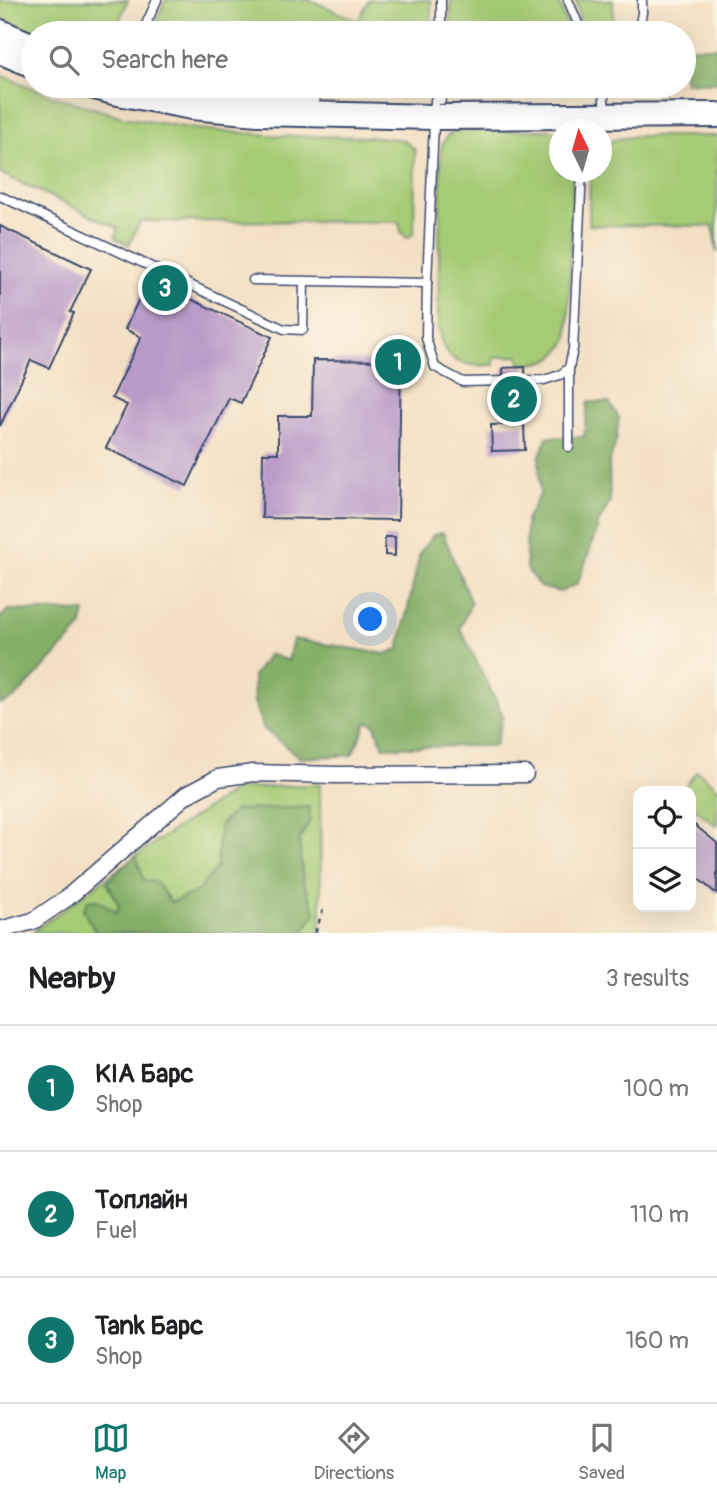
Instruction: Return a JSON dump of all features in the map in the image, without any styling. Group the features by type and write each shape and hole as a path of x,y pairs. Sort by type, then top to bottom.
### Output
{"main road":[{"path":"0,32 21,41"},
{"path":"0,51 21,60"},
{"path":"145,98 192,107 258,113 438,101"},
{"path":"349,98 597,107 717,115"},
{"path":"597,107 717,98"}],"street":[{"path":"0,930 33,921 67,898 186,795 218,778 253,773 525,774"}],"lane":[{"path":"147,21 157,0"},
{"path":"441,21 442,0"},
{"path":"568,0 577,21"},
{"path":"640,21 642,0"},
{"path":"438,101 426,338 435,367 463,382 544,380 560,375 569,368"},
{"path":"569,447 569,368 573,349 581,182"},
{"path":"0,196 284,329 303,330 304,281"},
{"path":"253,280 427,283"}],"path":[{"path":"315,933 323,910"}],"green space":[{"path":"0,0 128,0 119,21 21,21 21,27 0,18"},
{"path":"165,0 310,0 358,21 157,21"},
{"path":"369,0 431,0 431,21 358,21"},
{"path":"451,0 558,0 566,21 450,21"},
{"path":"576,0 613,0 614,21 580,21"},
{"path":"696,47 717,47 717,83 696,82"},
{"path":"0,75 21,83 21,98 60,98 123,117 196,129 281,136 379,137 404,140 415,150 414,233 407,238 401,232 399,222 140,221 129,245 115,238 118,228 0,173"},
{"path":"549,130 549,182 573,182 568,339 548,360 520,364 519,356 494,357 494,365 472,365 455,360 449,355 440,338 441,148 447,137 457,131"},
{"path":"636,136 717,136 717,253 713,226 589,225 590,182 612,182 613,140"},
{"path":"588,402 609,402 619,418 609,463 610,502 599,522 577,584 560,592 540,587 526,568 526,520 540,494 539,458 547,437 584,437"},
{"path":"443,533 471,603 460,628 503,715 495,746 384,747 374,724 367,722 352,755 300,758 263,728 254,702 253,676 269,654 288,661 293,639 385,654 399,649 420,553 433,535"},
{"path":"8,610 85,612 81,628 15,698 0,704 0,618"},
{"path":"697,771 717,787 717,826 696,809 696,786 685,786"},
{"path":"320,784 321,933 31,933 154,843 237,789"},
{"path":"309,807 310,820 299,841 303,881 316,913 302,933 96,933 83,910 88,901 98,900 117,912 119,906 107,882 136,855 144,881 156,882 171,903 199,890 217,867 219,826 235,810"}],"building":[{"path":"0,226 91,269 70,312 74,313 49,368 31,360 0,426"},
{"path":"148,279 272,337 241,403 229,398 187,486 106,448 127,405 112,398 141,337 125,329"},
{"path":"313,360 401,361 398,520 262,518 263,453 278,453 278,416 312,416"},
{"path":"525,367 526,410 504,410 503,368"},
{"path":"524,424 525,450 492,451 491,425"},
{"path":"385,537 395,537 395,556 385,555"},
{"path":"696,826 717,843 717,894 696,877"}],"place":[{"name":"Tank Барс","path":"165,288"},
{"name":"KIA Барс","path":"398,362"},
{"name":"Топлайн","path":"514,399"}]}
